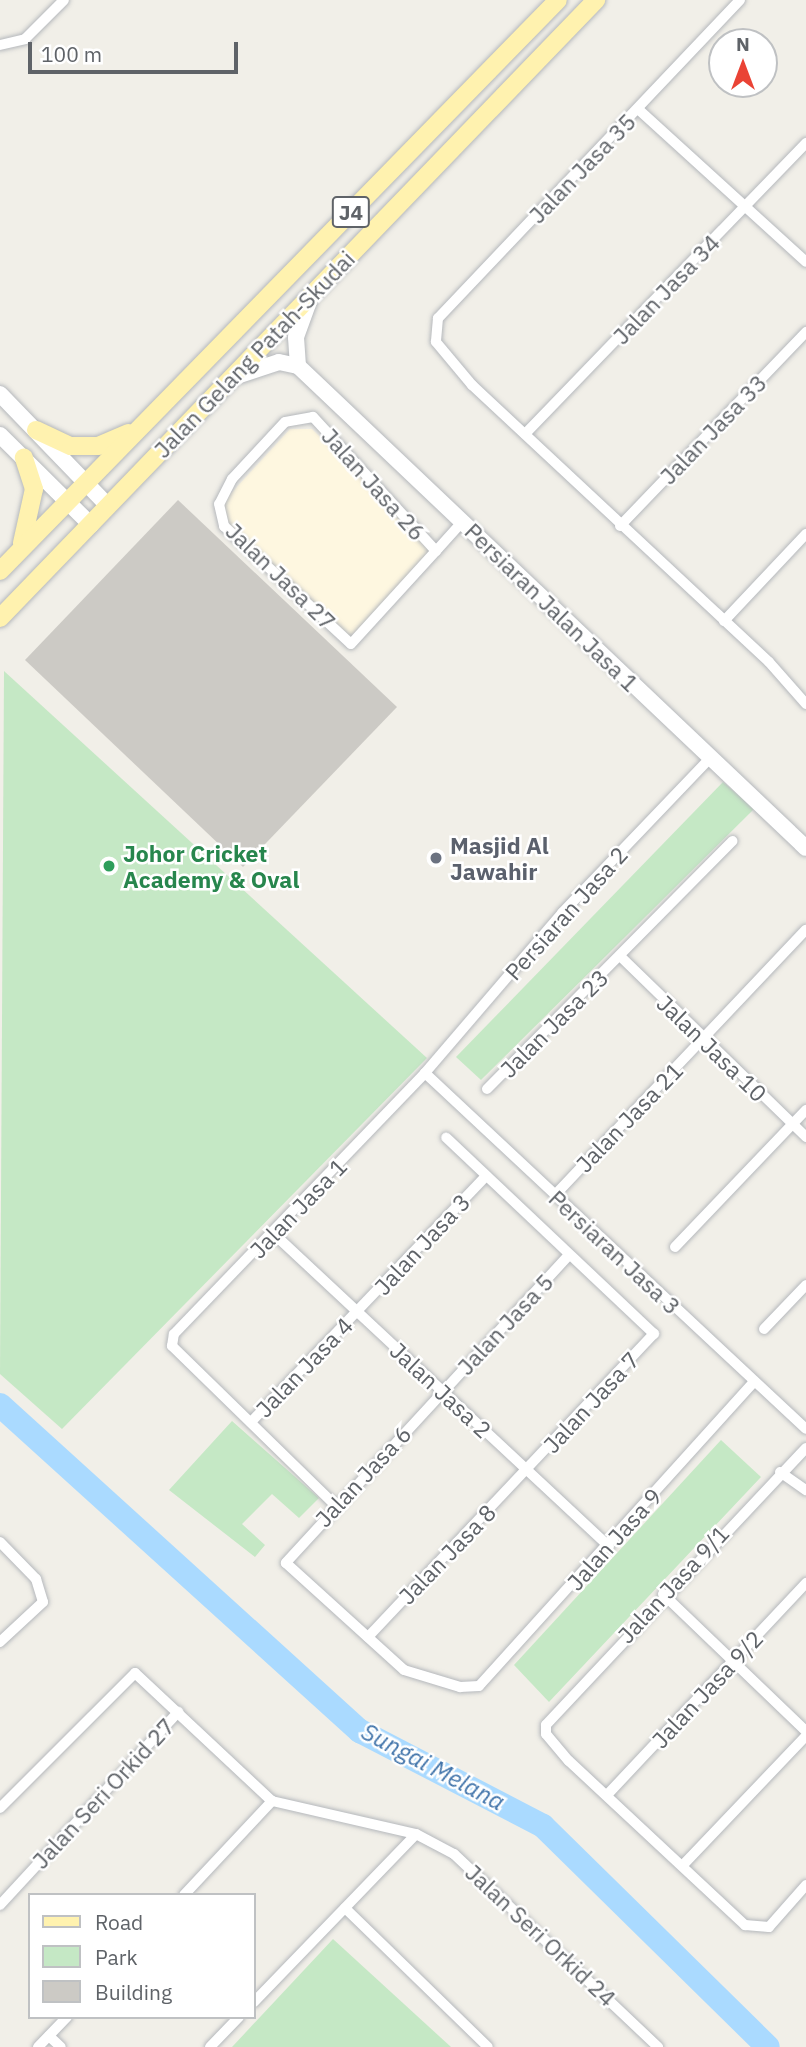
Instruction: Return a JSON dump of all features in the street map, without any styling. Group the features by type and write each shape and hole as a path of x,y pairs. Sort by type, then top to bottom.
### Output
{"main road":[{"name":"Jalan Gelang Patah-Skudai","path":"0,571 558,0"},
{"name":"Jalan Gelang Patah-Skudai","path":"0,618 596,0"},
{"path":"36,430 71,446 98,446 143,424"},
{"path":"20,550 34,489 24,458"}],"street":[{"path":"0,45 25,39 64,0"},
{"name":"Jalan Jasa 35","path":"524,434 438,350 438,318 740,0"},
{"path":"638,109 806,262"},
{"name":"Jalan Jasa 34","path":"524,434 806,143"},
{"path":"228,380 279,362 298,366 296,337 314,292"},
{"name":"Jalan Jasa 33","path":"620,526 806,332"},
{"name":"Persiaran Jalan Jasa 1","path":"298,366 806,848"},
{"path":"0,394 108,506"},
{"name":"Jalan Jasa 27","path":"313,417 285,422 232,479 219,504 224,526 351,644 436,551"},
{"name":"Jalan Jasa 26","path":"313,417 436,551"},
{"path":"524,434 724,621 806,704"},
{"path":"0,435 91,525"},
{"path":"436,551 463,522"},
{"path":"724,621 806,534"},
{"name":"Persiaran Jasa 2","path":"425,1073 562,913 711,757"},
{"name":"Jalan Jasa 23","path":"487,1089 732,841"},
{"name":"Jalan Jasa 21","path":"555,1195 806,930"},
{"name":"Jalan Jasa 10","path":"620,957 806,1137"},
{"name":"Persiaran Jasa 3","path":"425,1073 806,1429"},
{"name":"Jalan Jasa 1","path":"251,1422 171,1341 425,1073"},
{"path":"675,1247 806,1110"},
{"path":"446,1137 568,1256"},
{"name":"Jalan Jasa 3","path":"358,1312 486,1176"},
{"name":"Jalan Jasa 2","path":"274,1234 609,1546"},
{"name":"Jalan Jasa 7","path":"527,1470 654,1334 568,1256"},
{"name":"Jalan Jasa 5","path":"443,1392 568,1256"},
{"path":"764,1329 806,1285"},
{"name":"Jalan Jasa 4","path":"251,1422 358,1312"},
{"name":"Jalan Jasa 9","path":"368,1637 404,1670 469,1688 479,1686 609,1546 754,1382"},
{"name":"Jalan Jasa 6","path":"368,1637 286,1563 335,1505 443,1392"},
{"path":"251,1422 335,1505"},
{"name":"Jalan Jasa 9/1","path":"607,1795 569,1760 546,1734 546,1725 663,1594 806,1448"},
{"name":"Jalan Jasa 8","path":"368,1637 527,1470"},
{"path":"780,1472 806,1490"},
{"path":"0,1542 36,1579 43,1602 0,1642"},
{"name":"Jalan Jasa 9/2","path":"607,1795 806,1583"},
{"path":"663,1594 806,1731"},
{"path":"0,1808 129,1674 141,1676 272,1801 416,1834"},
{"name":"Jalan Seri Orkid 27","path":"0,1905 178,1712"},
{"path":"683,1865 806,1736"},
{"path":"607,1795 745,1925 755,1928 769,1927 806,1885"},
{"path":"186,1893 272,1801"},
{"path":"256,2000 416,1834"},
{"name":"Jalan Seri Orkid 24","path":"416,1834 491,1884 658,2047"},
{"path":"345,1909 488,2047"},
{"path":"38,2047 65,2019"},
{"path":"210,2047 237,2019"},
{"path":"48,2036 61,2047"}],"shaded area":[{"path":"290,429 312,429 427,542 430,555 356,635 349,637 227,522 224,501"}],"green space":[{"name":"Johor Cricket Academy & Oval","path":"4,671 427,1058 62,1429 0,1374"},
{"path":"723,782 754,809 481,1080 456,1057"},
{"path":"232,1421 319,1498 299,1518 272,1494 242,1524 265,1545 255,1557 169,1490"},
{"path":"721,1440 761,1477 549,1702 514,1665"},
{"path":"333,1939 451,2047 232,2047"}],"building":[{"path":"178,500 397,707 243,867 25,660"}],"waterway":[{"name":"Sungai Melana","path":"0,1405 360,1731 543,1826 768,2047"}],"place":[{"name":"Masjid Al Jawahir","path":"436,858"},
{"name":"Johor Cricket Academy & Oval","path":"109,866"}]}
